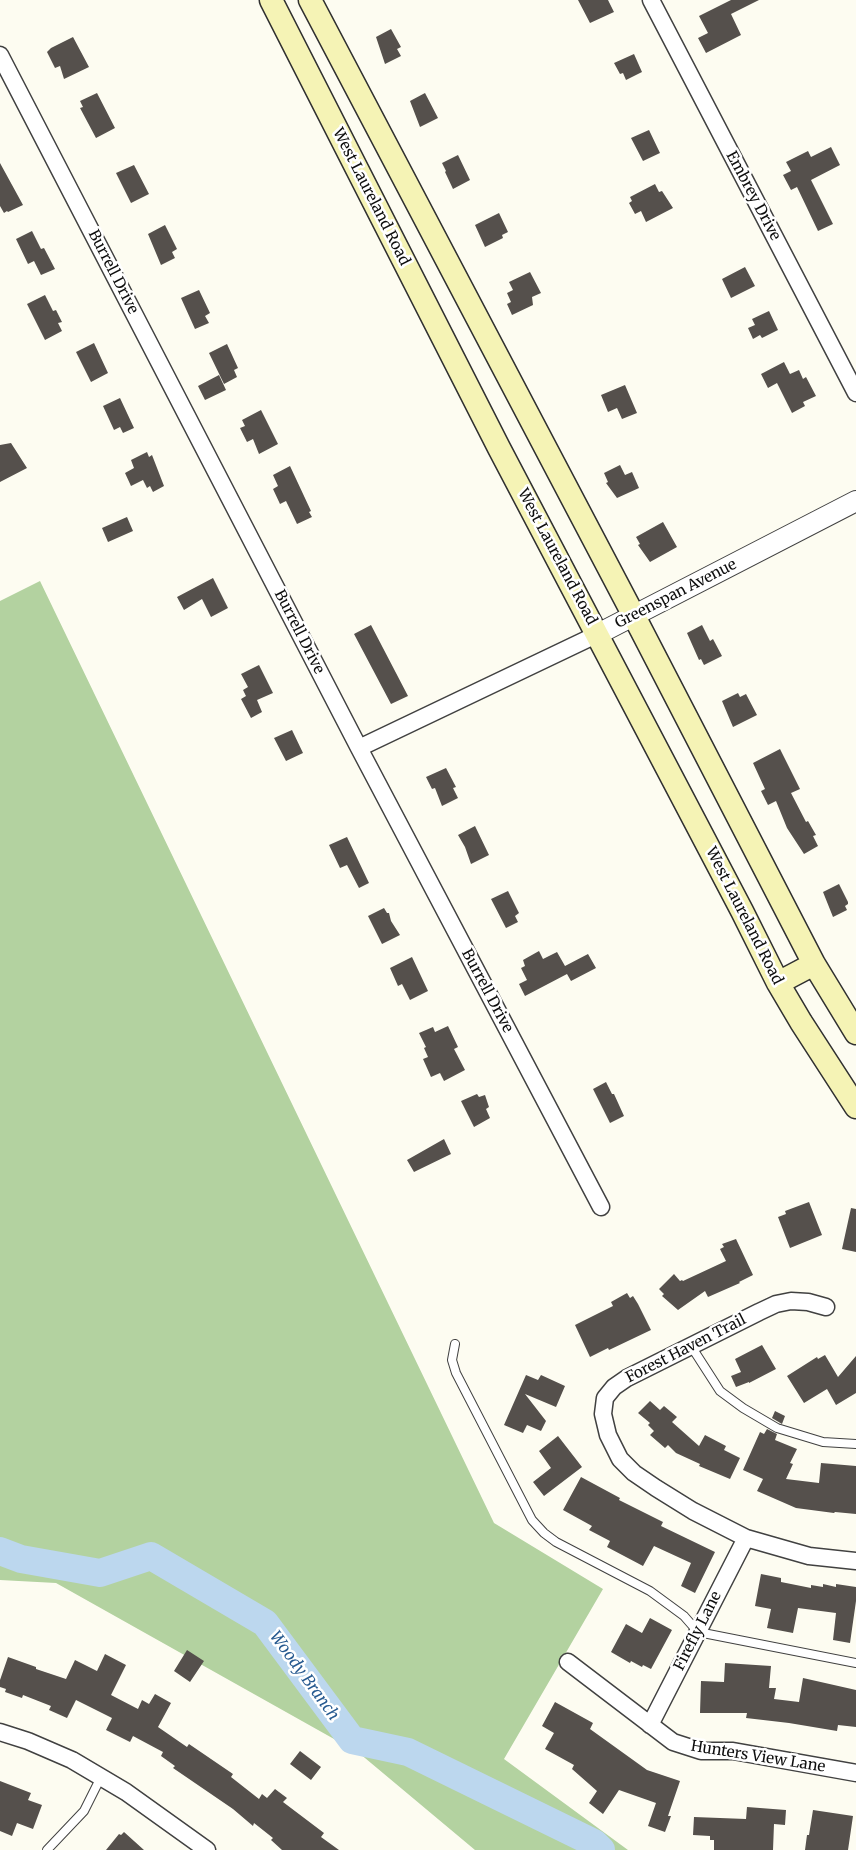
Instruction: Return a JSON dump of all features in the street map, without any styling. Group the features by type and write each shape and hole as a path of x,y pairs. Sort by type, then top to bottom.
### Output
{"main road":[{"name":"West Laureland Road","path":"271,0 499,448 598,634 778,983 856,1107"},
{"path":"285,28 313,6 634,616 814,964 856,1033"},
{"path":"778,983 814,964"}],"street":[{"name":"Embrey Drive","path":"651,0 856,392"},
{"name":"Burrell Drive","path":"0,55 359,748 601,1207"},
{"name":"Greenspan Avenue","path":"359,748 598,634 856,501"},
{"name":"Forest Haven Trail","path":"826,1307 799,1301 776,1304 627,1378 614,1387 605,1398 603,1414 608,1435 620,1459 634,1473 693,1511 746,1538 809,1556 856,1561"},
{"name":"Firefly Lane","path":"650,1725 746,1538"},
{"name":"Hunters View Lane","path":"568,1662 673,1742 701,1751 733,1751 856,1773"},
{"path":"0,1732 28,1740 72,1760 126,1792 197,1847"}],"lane":[{"path":"455,1344 452,1360 456,1373 532,1520 544,1533 556,1542 650,1590 684,1616 698,1632 856,1663"},
{"path":"691,1346 720,1391 743,1408 778,1428 823,1442 856,1444"},
{"path":"47,1850 84,1811 101,1777"}],"green space":[{"path":"40,581 494,1523 603,1589 504,1759 628,1850 475,1850 359,1753 56,1583 0,1580 0,601"}],"building":[{"path":"578,0 608,0 614,12 590,23"},
{"path":"731,0 759,0 731,14 741,35 706,53 698,38 708,33 699,16"},
{"path":"391,29 401,47 397,49 401,56 385,64 376,37"},
{"path":"73,37 89,67 64,79 60,66 55,68 47,52"},
{"path":"634,54 642,72 626,80 623,73 620,74 614,63"},
{"path":"97,93 115,128 96,138 80,108 83,107 80,101"},
{"path":"425,93 438,118 420,127 410,101"},
{"path":"649,130 660,153 643,161 631,138"},
{"path":"831,147 840,165 811,180 833,224 818,231 797,187 791,190 783,175 791,171 786,162 808,151 811,157"},
{"path":"458,155 470,180 453,189 442,163"},
{"path":"0,163 23,205 4,213 0,206"},
{"path":"134,165 149,194 131,203 116,173"},
{"path":"655,184 659,192 662,191 673,208 646,222 641,211 635,214 629,203 632,201 630,197"},
{"path":"499,213 508,232 502,235 503,238 485,247 475,225"},
{"path":"165,225 177,249 172,252 175,258 161,265 148,234"},
{"path":"32,231 41,249 44,248 55,269 41,275 34,261 28,264 16,239"},
{"path":"745,267 755,286 731,298 722,279"},
{"path":"530,272 541,293 532,297 533,305 512,315 507,304 511,302 507,293 513,290 509,282"},
{"path":"199,290 210,313 205,316 209,323 195,329 181,298"},
{"path":"45,295 53,311 56,310 62,322 58,323 62,331 45,340 27,304"},
{"path":"769,311 778,330 762,338 760,335 753,339 748,328 755,325 752,319"},
{"path":"94,343 108,373 91,382 76,352"},
{"path":"227,344 238,368 234,370 237,377 224,384 209,353"},
{"path":"784,362 790,374 799,370 803,379 806,377 816,396 803,402 805,406 792,413 777,383 768,388 761,374"},
{"path":"219,375 226,390 205,400 198,386"},
{"path":"625,385 637,413 622,419 617,408 608,412 601,395"},
{"path":"120,398 134,428 123,433 120,427 114,430 103,406"},
{"path":"261,410 278,444 259,454 253,439 247,442 240,428 245,426 242,420"},
{"path":"11,443 27,468 0,482 0,445"},
{"path":"147,452 149,457 152,455 164,486 153,492 150,486 147,488 143,480 131,486 125,473 134,468 131,460"},
{"path":"620,465 625,475 632,472 639,488 617,498 606,483 608,482 604,473"},
{"path":"290,466 312,517 297,524 286,501 280,504 273,489 278,486 273,475"},
{"path":"127,517 133,531 108,542 102,528"},
{"path":"663,522 677,547 650,562 638,545 640,544 636,537"},
{"path":"213,578 228,608 211,617 202,599 184,610 177,597"},
{"path":"371,625 408,696 391,704 354,634"},
{"path":"702,625 710,641 713,639 722,656 704,665 701,659 699,660 687,633"},
{"path":"259,665 273,693 257,700 262,712 251,718 241,699 246,696 243,690 248,687 241,674"},
{"path":"738,693 740,697 746,694 757,715 733,727 722,701"},
{"path":"292,730 303,753 286,761 274,738"},
{"path":"780,749 800,789 791,793 806,822 808,821 816,835 813,836 818,846 804,854 787,828 776,801 768,805 761,791 765,789 753,763"},
{"path":"446,768 456,787 453,788 458,798 442,806 435,788 432,789 426,777"},
{"path":"475,826 489,855 471,864 458,835"},
{"path":"347,837 369,883 359,888 347,865 340,868 329,845"},
{"path":"839,884 848,902 845,906 847,910 833,917 823,892"},
{"path":"508,891 519,913 515,916 518,922 506,928 491,899"},
{"path":"384,908 389,913 391,921 400,935 382,944 368,916"},
{"path":"539,951 543,959 557,952 565,966 588,954 596,968 571,981 567,974 525,996 519,984 527,980 521,968 525,966 523,960"},
{"path":"412,957 428,991 410,1000 402,984 398,986 390,968"},
{"path":"448,1026 458,1047 454,1049 465,1070 444,1081 440,1073 431,1077 423,1059 428,1057 424,1048 426,1047 419,1033 433,1027 435,1032"},
{"path":"606,1082 624,1116 610,1123 593,1089"},
{"path":"477,1094 479,1097 485,1095 489,1107 486,1109 490,1118 474,1127 461,1101"},
{"path":"444,1139 451,1154 414,1172 407,1160"},
{"path":"809,1202 822,1235 790,1248 778,1217 786,1214 785,1211"},
{"path":"851,1208 856,1209 856,1252 842,1249"},
{"path":"736,1239 753,1275 708,1297 705,1291 678,1310 662,1296 664,1294 659,1289 674,1274 680,1281 683,1281 726,1261 720,1249 724,1247 722,1244"},
{"path":"627,1293 630,1298 633,1296 651,1330 590,1357 575,1325 613,1306 611,1302"},
{"path":"762,1345 776,1369 749,1383 736,1387 731,1376 741,1372 735,1359"},
{"path":"825,1355 838,1377 856,1356 856,1393 836,1405 827,1389 804,1403 787,1376 817,1357 818,1359"},
{"path":"526,1375 538,1380 541,1375 565,1386 556,1407 525,1394 546,1421 541,1431 527,1425 523,1433 504,1425"},
{"path":"650,1401 660,1410 664,1406 677,1417 672,1422 699,1446 705,1435 726,1446 724,1450 740,1458 730,1479 699,1466 700,1464 676,1453 668,1445 665,1448 650,1435 654,1431 648,1425 650,1423 638,1413"},
{"path":"775,1411 785,1416 782,1424 772,1418"},
{"path":"767,1429 777,1434 775,1440 797,1449 790,1463 793,1464 786,1479 819,1483 821,1463 856,1466 856,1514 796,1508 757,1491 763,1479 743,1470 760,1432 764,1434"},
{"path":"558,1436 582,1467 544,1496 533,1482 551,1468 539,1451"},
{"path":"581,1477 620,1498 619,1500 663,1522 661,1526 715,1552 695,1593 681,1586 691,1563 654,1546 643,1566 607,1547 610,1541 589,1530 592,1526 563,1510"},
{"path":"761,1574 781,1578 781,1582 811,1588 811,1585 823,1587 823,1584 836,1587 836,1584 856,1587 850,1643 833,1640 836,1613 798,1608 793,1633 767,1628 771,1609 755,1606"},
{"path":"650,1618 672,1630 651,1669 631,1661 630,1663 611,1652 626,1624 642,1633"},
{"path":"187,1650 204,1661 190,1682 174,1671"},
{"path":"105,1654 126,1665 111,1695 138,1709 142,1700 149,1704 155,1694 171,1703 158,1727 187,1747 189,1744 233,1774 231,1777 259,1799 262,1794 267,1798 275,1789 287,1798 283,1802 324,1833 321,1837 339,1850 282,1850 271,1840 273,1838 254,1823 253,1826 233,1809 173,1768 175,1766 161,1756 163,1752 133,1736 130,1742 106,1730 112,1718 76,1700 67,1718 49,1710 51,1706 23,1695 22,1698 5,1692 6,1689 0,1687 0,1680 8,1657 66,1679 75,1660 97,1671"},
{"path":"725,1663 771,1666 769,1688 776,1688 774,1699 799,1702 803,1678 856,1690 856,1727 838,1725 837,1731 746,1718 747,1713 700,1713 701,1681 724,1682"},
{"path":"555,1702 593,1723 590,1729 647,1770 680,1781 668,1816 671,1816 665,1832 648,1826 656,1803 619,1790 603,1814 589,1803 597,1791 572,1769 574,1765 545,1749 554,1733 542,1726"},
{"path":"300,1751 321,1767 311,1780 290,1764"},
{"path":"0,1781 31,1793 28,1800 42,1805 33,1829 17,1823 12,1836 0,1831"},
{"path":"747,1807 786,1810 785,1825 774,1824 773,1850 714,1850 714,1840 710,1840 710,1836 693,1835 694,1817 746,1819"},
{"path":"813,1810 853,1816 848,1850 805,1850"},
{"path":"124,1832 144,1850 106,1850 119,1834 121,1835"}],"waterway":[{"name":"Woody Branch","path":"0,1551 21,1559 100,1573 151,1556 265,1623 352,1740 408,1752 594,1843 601,1850"}]}
